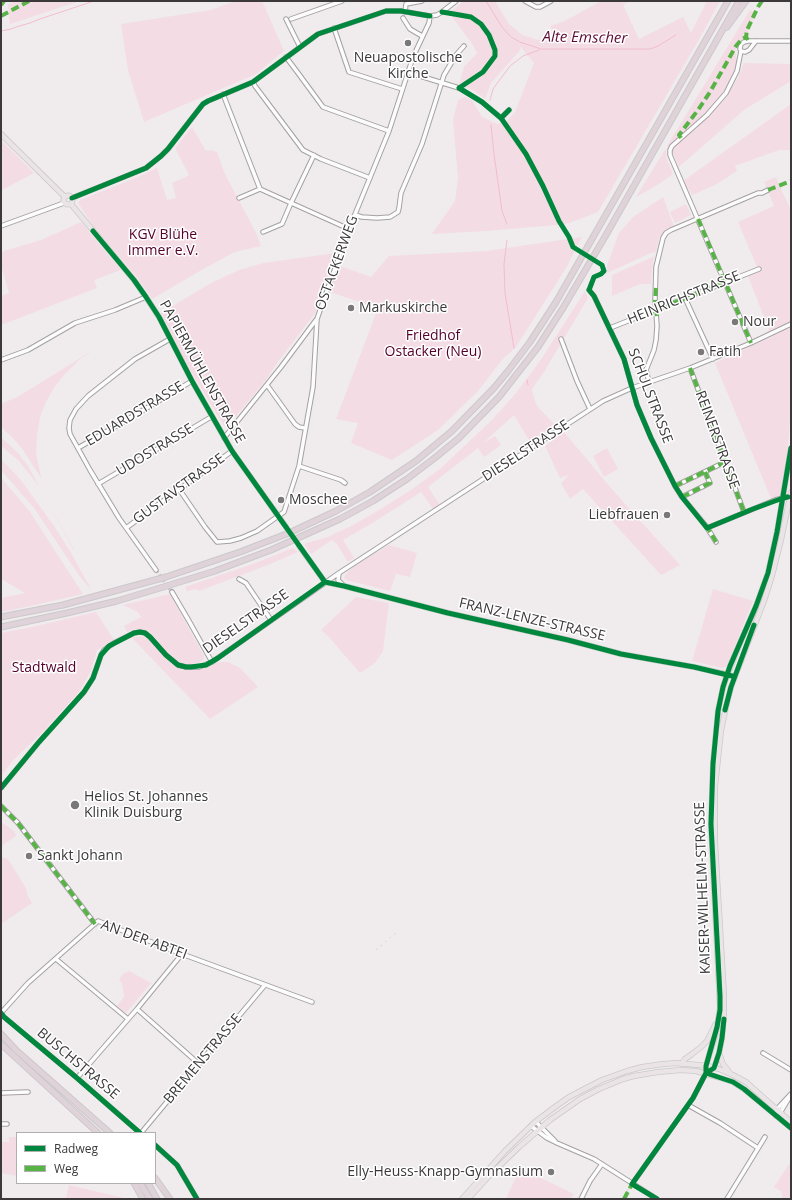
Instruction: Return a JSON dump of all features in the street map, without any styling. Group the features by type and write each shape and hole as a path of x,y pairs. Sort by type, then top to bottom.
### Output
{"highway":[{"path":"1,627 117,601 215,571 271,550 340,520 408,479 436,457 458,438 498,397 538,347 606,235 739,1"},
{"path":"718,39 746,1"},
{"path":"1,617 63,605 166,577 240,552 289,533 329,514 386,482 416,461 452,431 508,371 530,342 556,302 727,2"},
{"path":"1,1034 16,1050 108,1132"},
{"path":"1,1044 97,1132"},
{"path":"156,1179 170,1199"},
{"path":"134,1184 142,1199"},
{"path":"141,1184 150,1199"},
{"path":"149,1184 157,1199"}],"main road":[{"path":"1,134 64,200 67,205 70,204 72,198 69,196 64,200"},
{"name":"PAPIERMÜHLENSTRASSE","path":"70,204 133,279 146,297 159,318 224,438 286,528"},
{"name":"KAISER-WILHELM-STRASSE","path":"719,943 711,844 713,764 718,711 734,655 768,573 777,532 791,448"},
{"name":"KAISER-WILHELM-STRASSE","path":"714,1068 719,1054 722,1038 722,995 715,843 715,787 723,718 735,676 770,584 791,495"},
{"path":"299,546 325,582"},
{"name":"FRANZ-LENZE-STRASSE","path":"325,582 621,654 735,676"},
{"name":"KAISER-WILHELM-STRASSE","path":"706,1074 706,1066 717,1027 722,995"},
{"path":"681,1064 707,1041 718,1020"},
{"path":"719,1054 723,1064 733,1075"},
{"path":"462,1199 505,1150 536,1122 569,1097 589,1086 627,1070 663,1064 681,1064 714,1068 733,1075 746,1082 791,1122"},
{"path":"706,1074 714,1068"},
{"path":"468,1199 494,1171 550,1120 580,1099 623,1079 673,1070 696,1071 726,1080 744,1089 791,1128"}],"street":[{"path":"291,19 342,1"},
{"path":"405,12 405,3 422,1"},
{"path":"72,198 146,168 161,156 203,104 253,82 318,34 386,11 430,16 437,15 456,1"},
{"path":"525,1 536,7 540,7 551,1"},
{"name":"OSTACKERWEG","path":"278,517 284,512 299,466 313,387 316,319 349,229 389,131 408,72 430,16"},
{"path":"403,18 410,29 422,36"},
{"path":"286,19 300,47"},
{"path":"334,28 349,72 402,89"},
{"path":"751,343 670,155 670,150 676,142 707,115 726,93 737,71 742,51 740,49 741,44 744,42 756,41 791,41"},
{"path":"742,51 745,52 749,50 756,41"},
{"path":"355,215 376,218 390,217 398,212 401,193 422,144 444,75 456,55 464,46"},
{"path":"286,57 323,107 389,131"},
{"path":"408,72 458,88 482,102 501,118 509,110"},
{"path":"253,82 303,150 321,159 370,178"},
{"path":"223,94 260,189 349,229"},
{"path":"263,232 282,224 314,155"},
{"path":"239,198 260,189"},
{"path":"649,382 646,370 654,350 657,326 655,300 656,267 663,238 666,233 768,190"},
{"path":"1,226 64,200"},
{"name":"HEINRICHSTRASSE","path":"610,328 759,269"},
{"name":"SCHULSTRASSE","path":"589,290 594,296 624,359 637,405 651,438 675,486 716,542"},
{"path":"1,360 28,350 75,323 115,310 146,297"},
{"path":"685,298 713,359"},
{"path":"224,438 267,385 316,319"},
{"name":"DIESELSTRASSE","path":"1,788 39,742 84,692 93,678 104,650 114,643 136,632 145,633 178,665 191,667 212,662 325,582 590,409 615,395 713,359 791,324"},
{"path":"156,570 126,528 98,484 70,434 69,428 70,420 76,409 88,396 136,359 170,339"},
{"path":"562,339 577,381 590,409"},
{"name":"REINERSTRASSE","path":"690,368 744,512"},
{"name":"EDUARDSTRASSE","path":"78,448 192,381"},
{"path":"267,385 295,424 299,427 305,428"},
{"name":"UDOSTRASSE","path":"98,484 212,417"},
{"name":"GUSTAVSTRASSE","path":"126,528 232,451"},
{"path":"675,486 725,462"},
{"path":"299,466 341,480 345,483"},
{"path":"682,497 710,483 706,472"},
{"path":"179,489 217,542 241,538 257,531 278,517"},
{"path":"707,528 744,512 791,495"},
{"path":"339,573 337,577 338,580 344,586"},
{"path":"239,579 246,583 271,620"},
{"path":"172,592 212,662"},
{"name":"AN DER ABTEI","path":"1,806 18,823 95,924 98,921 312,1002"},
{"path":"1,1013 28,983 95,924"},
{"path":"77,1078 137,1009 182,954"},
{"path":"56,959 128,1019"},
{"name":"BREMENSTRASSE","path":"142,1132 265,985"},
{"path":"137,1009 198,1064"},
{"name":"BUSCHSTRASSE","path":"1,1013 140,1132"},
{"path":"763,1053 791,1070"},
{"path":"632,1184 688,1105 706,1074"},
{"path":"1,1093 28,1092"},
{"path":"776,1116 791,1094"},
{"path":"688,1105 758,1148"},
{"path":"536,1122 557,1143"},
{"path":"1,1124 7,1124"},
{"path":"531,1126 557,1143 594,1159 656,1199"},
{"path":"727,1199 765,1137"},
{"path":"156,1146 177,1165 197,1199"},
{"path":"581,1199 590,1181 602,1164"}],"green space":[{"path":"15,1 80,1 10,24 8,5"},
{"path":"235,1 262,1 284,51 256,74 144,122 128,70 121,24 211,10"},
{"path":"464,1 495,1 509,24 522,35 538,40 559,42 550,26 565,21 601,1 630,1 623,5 639,39 683,17 691,33 707,1 720,1 598,212 569,223 557,225 432,234 455,201 458,178 453,120 458,100 464,97 472,100 482,117 497,124 506,122 515,112 534,63 519,45 521,49 491,83 485,99 475,91 459,85 464,67 477,53 471,42 449,13"},
{"path":"750,10 756,14 748,30 749,38 739,44 735,51 737,62 735,72 726,89 706,114 669,147 667,146"},
{"path":"744,63 791,64 791,81 744,110 679,167 672,151 674,147 708,117 725,99 738,78"},
{"path":"791,104 791,150 779,150 735,166 737,171 715,185 692,195 683,181"},
{"name":"KGV Blühe Immer e.V.","path":"192,127 206,151 211,150 217,152 225,174 257,235 261,246 235,252 152,299 136,276 94,227 78,203 80,200 157,168 167,200 176,198 172,183 189,175 175,148"},
{"path":"1,140 34,173 1,190"},
{"path":"666,148 666,157 673,174 656,186 636,197"},
{"path":"776,177 791,210 791,405 787,459 782,497 772,501 715,363 773,336 769,330 748,276 758,269 738,222 774,206 764,182"},
{"path":"663,197 674,226 665,231 659,239 656,252 607,273 607,265 619,233 633,217"},
{"path":"686,204 691,215 675,223 670,212"},
{"path":"81,222 121,270 94,280 97,288 1,325 1,296 9,293 1,265 1,254 4,251 41,240"},
{"name":"Friedhof Ostacker (Neu)","path":"582,237 566,268 516,347 502,360 478,391 438,430 392,460 351,443 358,423 336,419 378,308 330,292 340,266 371,277 389,256 486,251"},
{"path":"335,253 316,312 277,363 266,380 237,415 224,426 184,360 161,313 211,283 239,270 264,263"},
{"path":"655,256 653,260 651,284 640,284 612,296 612,275"},
{"path":"585,291 588,298 544,372 532,389 537,406 555,425 530,442 514,415 483,443 495,436 501,445 484,457 478,448 428,487 440,505 433,509 421,492 343,540 354,558 348,562 337,544 332,540 311,554 304,544 328,537 351,526 411,490 440,469 492,420 516,393 540,361"},
{"path":"98,347 79,360 66,373 55,386 46,402 40,417 37,435 36,453 41,478 23,450 1,427 1,404 17,397"},
{"path":"564,432 610,487 680,565 661,575 583,489 570,499 561,483 569,475 560,478 545,446"},
{"path":"1,437 18,453 28,466 76,553 87,568 73,549 39,486 18,460 1,446"},
{"path":"607,448 618,469 604,477 593,456"},
{"path":"1,459 20,479 54,526 92,591 78,574 34,508 1,470"},
{"path":"1,478 30,512 83,594 1,612 1,598 25,593 1,579"},
{"path":"389,545 417,553 410,577 396,574 390,591 346,580 344,578 355,565"},
{"path":"293,548 298,552 199,591 196,589 187,591 185,587 253,564"},
{"path":"713,589 753,601 727,665 722,668 692,661"},
{"path":"170,594 204,656 203,660 198,663 189,665 179,662 168,653 151,633 146,630 138,629 127,632 124,626 141,617 138,612 123,605"},
{"path":"356,597 389,603 383,651 375,663 360,673 321,630"},
{"name":"Stadtwald","path":"96,612 114,640 97,650 91,671 79,692 43,732 12,761 1,777 1,633"},
{"path":"141,636 148,639 170,662 183,670 202,669 218,662 228,662 240,668 258,687 210,719 132,638"},
{"path":"1,822 14,831 16,836 1,846"},
{"path":"1,857 8,859 26,888 27,894 32,903 1,924"},
{"path":"129,971 151,983 126,1013 117,1006 124,997 122,983 119,980 123,974"},
{"path":"9,1137 16,1137 16,1176 1,1173 1,1142 9,1142"},
{"path":"791,1161 791,1199 782,1199 782,1192 774,1187"},
{"path":"520,1168 574,1194 571,1199 506,1199"},
{"path":"69,1185 120,1197 125,1199 66,1199"}],"waterway":[{"name":"Alte Emscher","path":"1,31 30,23 94,1"},
{"name":"Alte Emscher","path":"486,1 502,27 511,37 520,42 541,49 650,49 676,35"},
{"path":"490,100 493,89 510,66 523,56 539,50"},
{"path":"491,125 502,211 507,224"},
{"path":"507,240 504,264 505,293 514,348"},
{"path":"527,380 528,385"}],"tunnel":[{"path":"286,527 299,546"},
{"path":"156,570 172,592"}],"tram line":[{"path":"623,1199 633,1181 692,1098 708,1066 717,1040 722,1013 712,831 713,770 717,730 727,683 760,600 768,575 777,539 791,459"}],"railway":[{"path":"376,950 398,931"}],"marked path":[{"path":"1,5 4,1"},
{"path":"1,16 29,1"},
{"path":"748,40 746,37 747,30 762,1"},
{"path":"681,138 679,135 710,92 736,46 746,37"},
{"path":"768,190 791,181"},
{"path":"698,219 751,343"},
{"path":"649,313 725,282"},
{"path":"656,288 655,300 657,316"},
{"path":"690,368 744,512"},
{"path":"675,486 725,462"},
{"path":"682,497 710,483 705,472"},
{"path":"706,525 716,542"},
{"path":"1,806 18,823 95,924"},
{"path":"624,1199 632,1184"}],"cycle path":[{"path":"72,198 146,168 168,149 203,104 253,82 318,34 386,11 401,11 430,16"},
{"path":"442,12 471,17 481,24 489,35 495,50 495,56 483,72 459,88"},
{"path":"459,88 482,102 501,118 509,110"},
{"path":"501,118 526,154 573,247 602,265 604,271 594,277 589,290 594,296 624,359 637,405 651,438 682,497 707,528 753,509 788,497"},
{"path":"93,231 134,280 146,297 159,317 192,381 232,451 325,582"},
{"path":"657,1199 632,1184 693,1098 706,1073 706,1066 717,1027 720,1010 720,996 711,824 713,764 718,711 723,687 730,666 756,606 768,573 777,532 791,448"},
{"path":"325,582 621,654 694,667 732,676"},
{"path":"1,788 39,742 84,692 93,678 101,655 109,646 134,633 140,632 145,633 150,637 166,655 178,665 186,667 206,665 325,582"},
{"path":"725,710 731,687 754,625"},
{"path":"1,1013 139,1132"},
{"path":"706,1073 714,1068 719,1053 724,1019"},
{"path":"706,1073 733,1082 744,1089 791,1128"},
{"path":"156,1146 177,1165 197,1199"}],"place":[{"name":"Neuapostolische Kirche","path":"408,43"},
{"name":"Markuskirche","path":"351,308"},
{"name":"Nour","path":"735,322"},
{"name":"Fatih","path":"701,352"},
{"name":"Moschee","path":"281,500"},
{"name":"Liebfrauen","path":"667,515"},
{"name":"Helios St. Johannes Klinik Duisburg","path":"75,805"},
{"name":"Sankt Johann","path":"29,856"},
{"name":"Elly-Heuss-Knapp-Gymnasium","path":"551,1172"}]}
